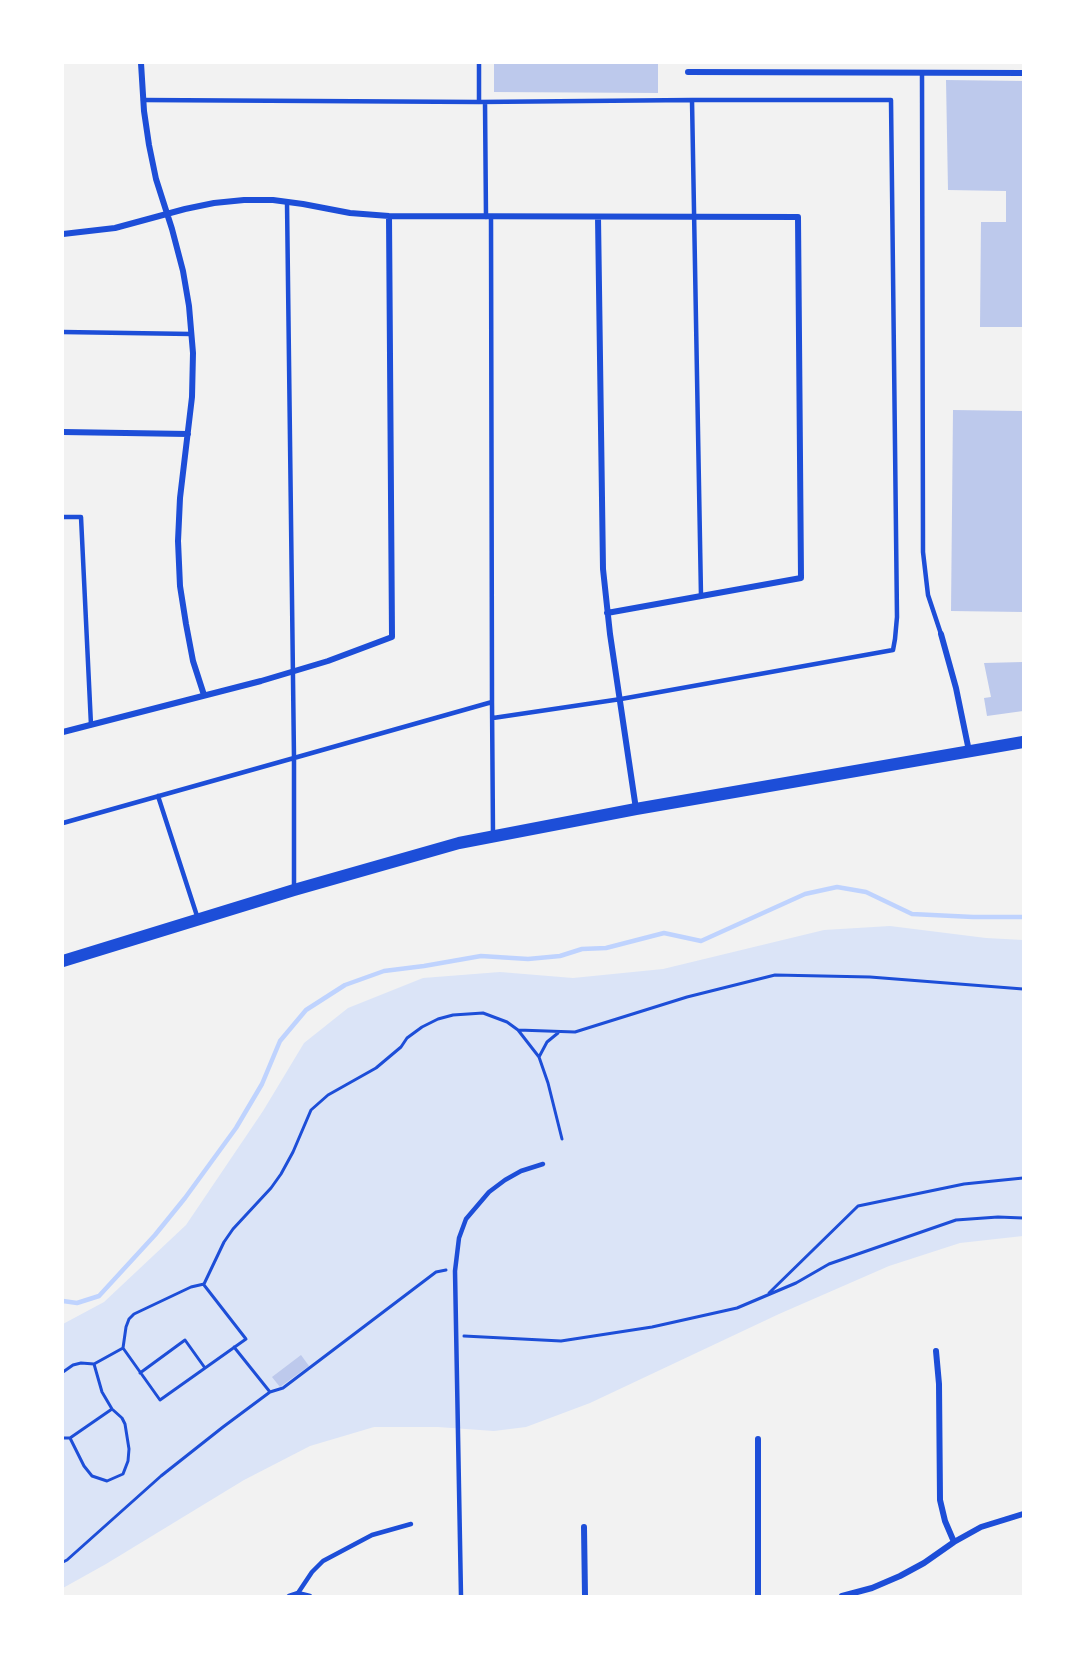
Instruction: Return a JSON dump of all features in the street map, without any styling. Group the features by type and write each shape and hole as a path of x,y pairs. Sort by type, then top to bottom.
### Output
{"main road":[{"path":"63,961 294,890 459,843 636,809 1023,741"}],"street":[{"path":"141,63 148,145 183,271 189,306 192,397 180,498 178,541 180,586 192,652 204,695"},
{"path":"688,72 1023,73"},
{"path":"63,234 115,228 185,209 244,200 287,202 350,213 388,216 798,217 801,578 607,613"},
{"path":"63,732 261,681 328,661 392,637 388,216"},
{"path":"598,217 603,569 607,613 636,809"},
{"path":"63,432 189,434"},
{"path":"941,634 956,688 969,751"},
{"path":"936,1351 939,1384 940,1500 945,1521 954,1542"},
{"path":"758,1439 758,1596"},
{"path":"842,1596 872,1588 900,1576 981,1527 1023,1514"},
{"path":"584,1527 585,1596"}],"lane":[{"path":"479,63 489,217 493,837"},
{"path":"922,73 923,552 928,595 941,634"},
{"path":"143,100 482,102 891,100 897,616 896,639 892,650 621,699 493,718"},
{"path":"692,100 701,596"},
{"path":"287,202 294,671 294,890"},
{"path":"63,332 191,334"},
{"path":"63,517 81,517 91,725"},
{"path":"63,823 492,702"},
{"path":"158,796 198,920"},
{"path":"461,1596 455,1271 459,1238 466,1219 489,1192 521,1171 543,1164"},
{"path":"298,1593 322,1561 372,1535 411,1524"},
{"path":"289,1596 298,1593 310,1596"}],"path":[{"path":"518,1030 576,1032 687,997 775,975 870,976 1023,989"},
{"path":"204,1284 224,1242 233,1229 271,1188 293,1152 311,1110 328,1095 376,1068 401,1047 407,1038 438,1019 453,1015 483,1013 507,1022 518,1030 539,1057 562,1139"},
{"path":"539,1057 547,1042 559,1032"},
{"path":"767,1295 858,1206 964,1184 1023,1178"},
{"path":"473,1336 561,1341 652,1327 737,1308 796,1282 829,1264 956,1220 1023,1218"},
{"path":"63,1562 161,1476 270,1392 283,1388 436,1272 455,1271"},
{"path":"204,1284 246,1339 160,1400 123,1348 129,1319 134,1314 191,1287 204,1284"},
{"path":"140,1373 185,1340 205,1368"},
{"path":"234,1347 270,1392"},
{"path":"63,1372 73,1365 94,1364 123,1348"},
{"path":"70,1438 84,1466 92,1476 107,1481 123,1474 128,1461 128,1435 122,1418 112,1409 102,1392 94,1364"},
{"path":"63,1438 70,1438 112,1409"}],"shaded area":[{"path":"890,926 986,938 1023,940 1023,1236 960,1243 889,1266 779,1314 590,1403 526,1427 494,1431 438,1427 374,1427 310,1446 244,1480 63,1588 63,1324 104,1302 186,1225 263,1111 304,1043 348,1008 423,978 500,972 573,978 663,969 824,930"}],"building":[{"path":"494,63 658,63 658,93 494,92"},
{"path":"946,80 1023,81 1023,327 980,327 981,222 1006,222 1006,191 948,190"},
{"path":"953,410 1023,411 1023,612 951,611"},
{"path":"1023,662 1023,711 987,716 984,698 991,697 984,663"},
{"path":"301,1355 309,1366 280,1387 272,1377"}],"waterway":[{"path":"63,1301 77,1303 99,1296 155,1235 236,1128 262,1084 280,1041 306,1010 345,985 384,971 481,956 528,959 560,956 582,949 606,948 664,933 701,941 805,894 837,887 866,892 912,914 1023,917"}]}
